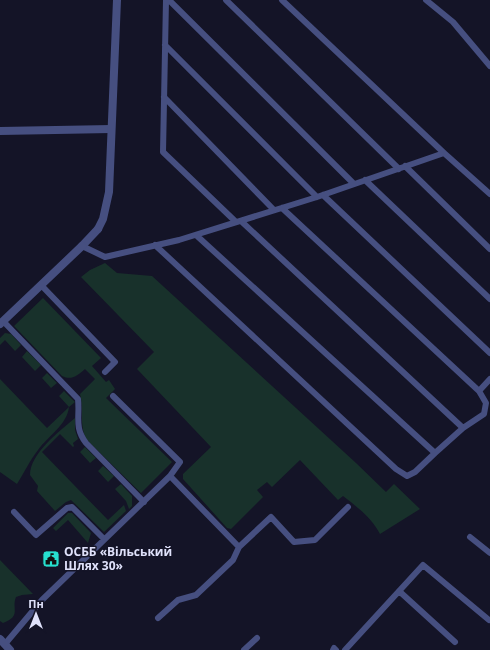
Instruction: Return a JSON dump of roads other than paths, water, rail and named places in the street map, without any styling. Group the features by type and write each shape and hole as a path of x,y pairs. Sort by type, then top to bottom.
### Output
{"street":[{"path":"2,323 82,246 98,229 102,219 109,192 117,0"},
{"path":"0,131 111,130"}],"lane":[{"path":"168,0 165,45 163,152 463,428"},
{"path":"168,0 354,184"},
{"path":"226,0 402,168 490,249"},
{"path":"282,0 444,153 490,194"},
{"path":"426,0 453,22 490,66"},
{"path":"165,45 320,196 490,353"},
{"path":"164,97 274,210"},
{"path":"82,246 105,257 155,246 196,235 320,196 444,153"},
{"path":"365,180 490,299"},
{"path":"155,246 396,469 407,476 415,472 463,428 487,412 486,403 479,391 282,208"},
{"path":"196,235 435,453"},
{"path":"41,285 115,362 105,372"},
{"path":"2,323 78,399 78,430 80,436 144,502"},
{"path":"479,391 490,379"},
{"path":"4,645 42,600 170,476 180,462 113,396"},
{"path":"170,476 239,547"},
{"path":"14,512 36,535 67,508 72,507 104,539"},
{"path":"158,618 178,600 196,595 233,560 239,547 271,517 294,542 314,540 348,507"},
{"path":"470,537 490,553"},
{"path":"345,650 423,566 489,620"},
{"path":"399,591 455,642"},
{"path":"244,650 257,638"},
{"path":"333,650 334,648 336,650"}],"place":[{"name":"ОСББ «Вільський Шлях 30»","path":"51,559"}]}
